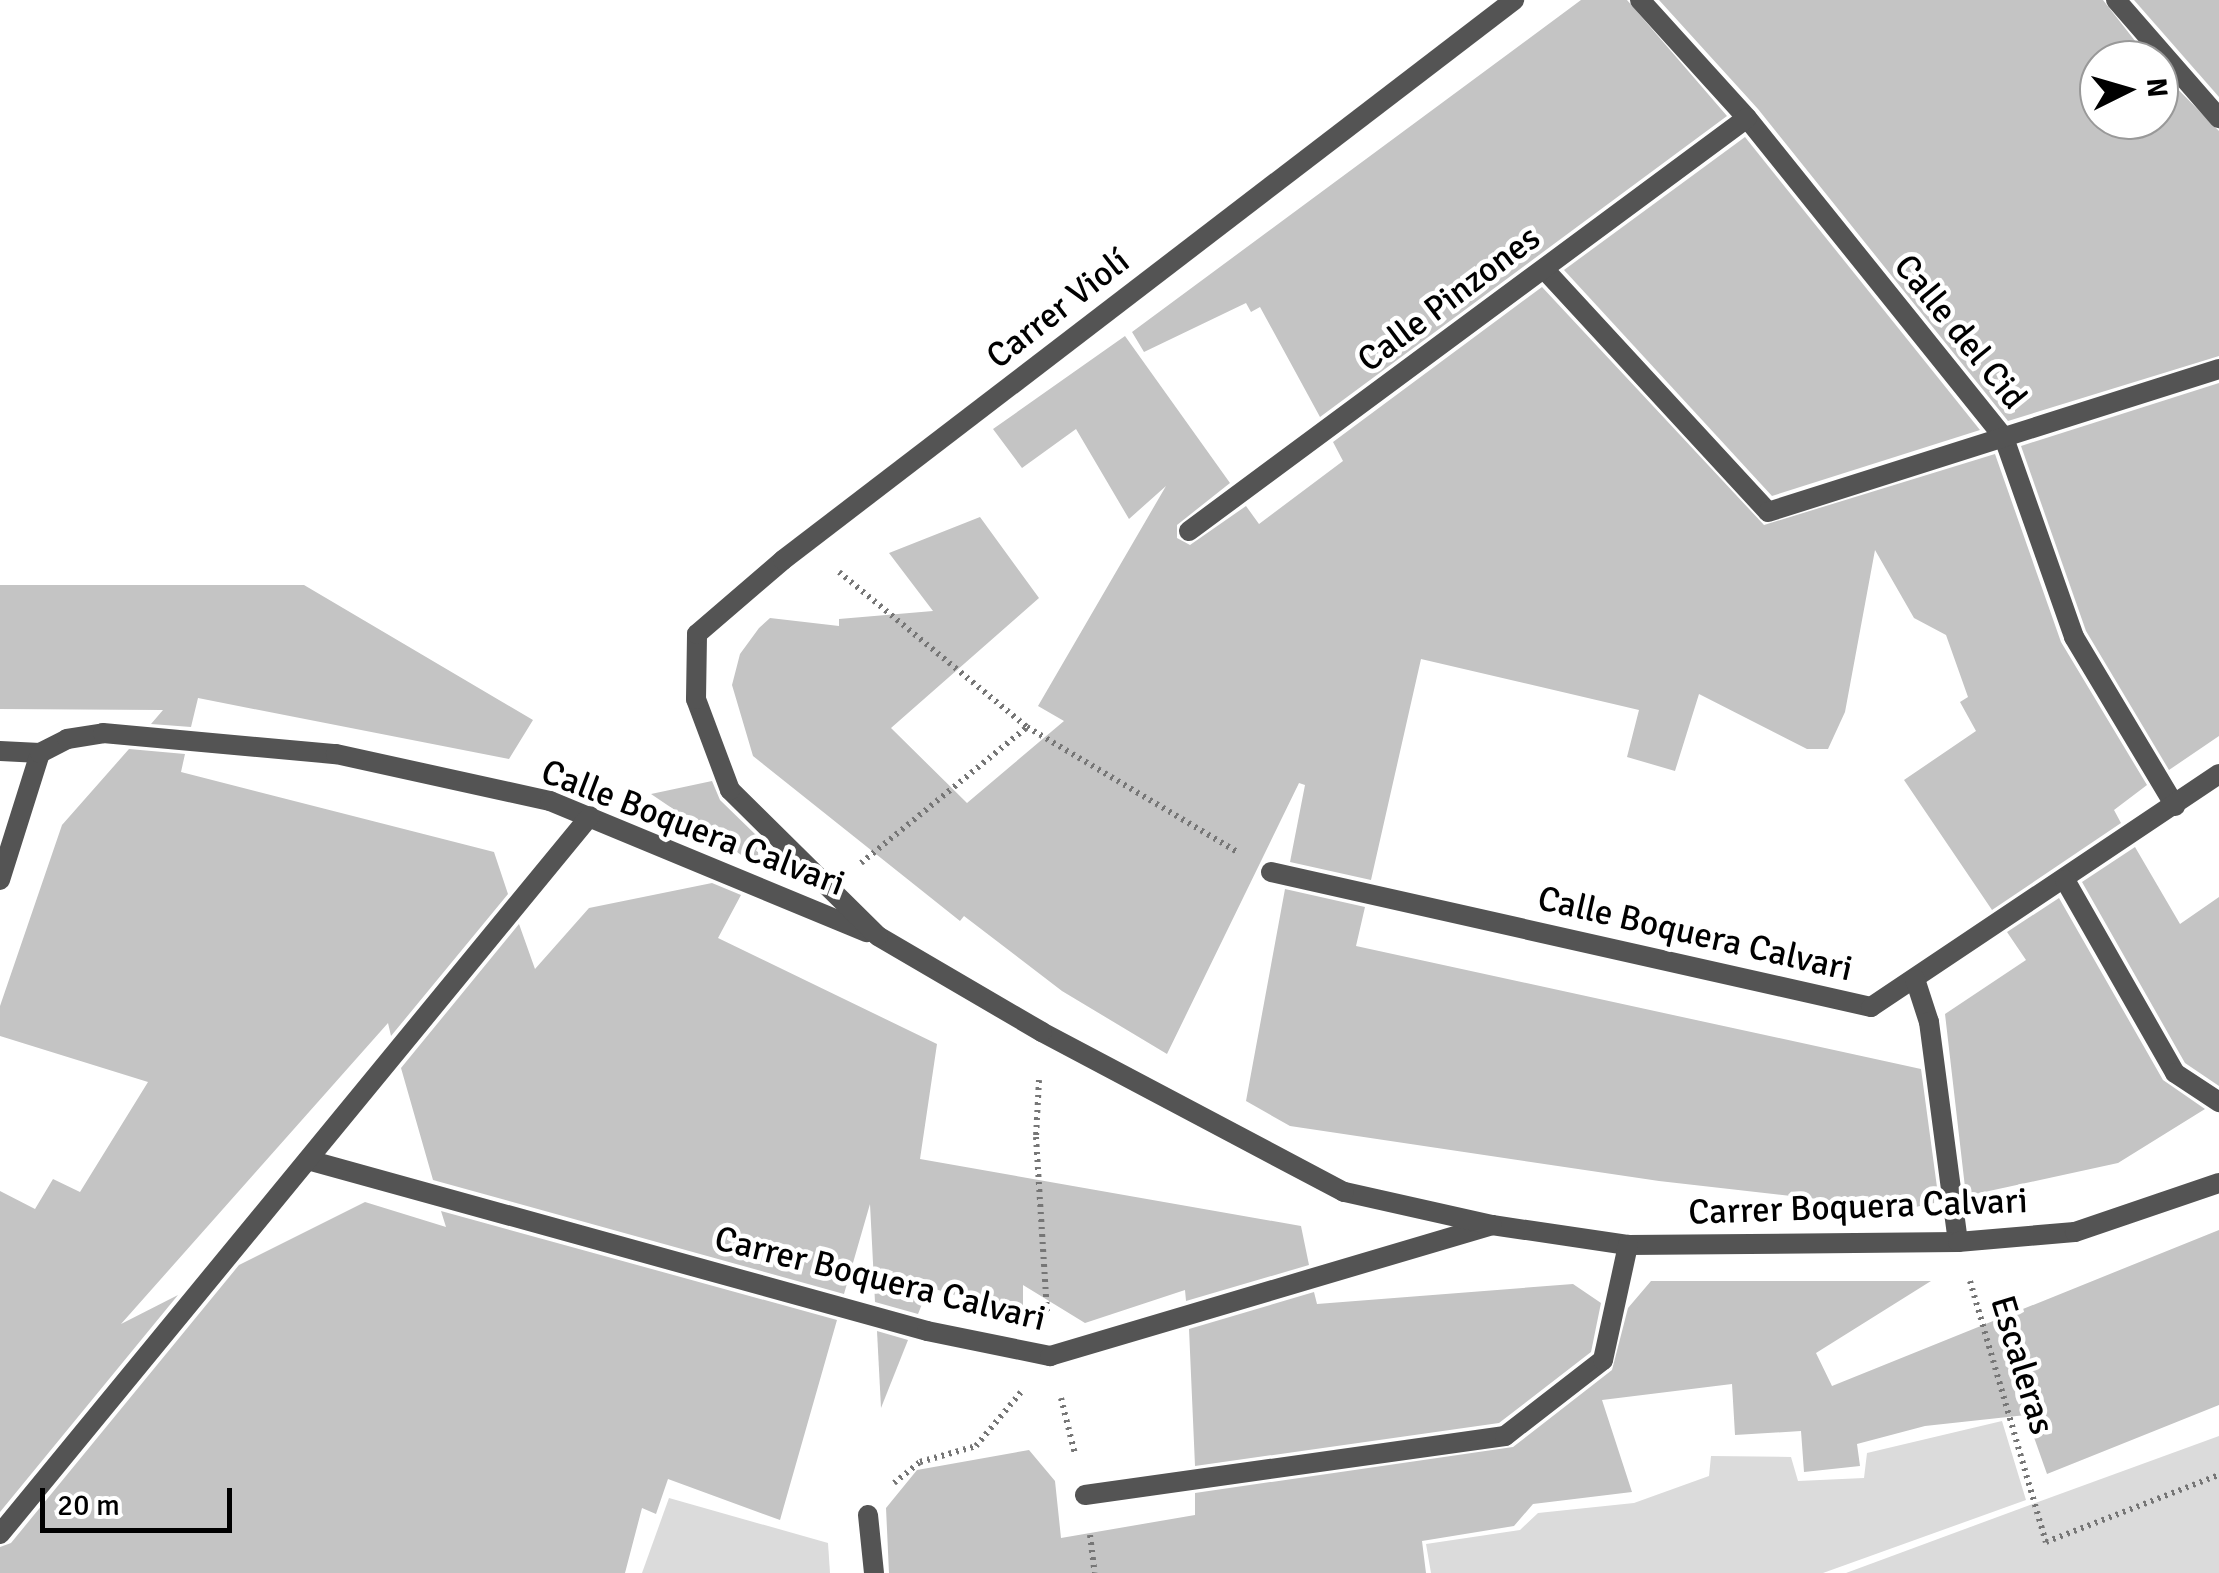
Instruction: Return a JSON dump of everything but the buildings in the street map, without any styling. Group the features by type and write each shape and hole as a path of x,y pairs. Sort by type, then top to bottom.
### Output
{"street":[{"name":"Carrer Violí","path":"696,699 698,634 805,545 1514,0"},
{"name":"Calle del Cid","path":"1640,0 1746,118 2004,438 2074,637 2176,806"},
{"path":"2116,0 2219,118"},
{"name":"Calle Pinzones","path":"1189,531 1746,118"},
{"path":"1544,269 1768,512 2219,369"},
{"name":"Carrer Boquera Calvari","path":"696,699 730,790 878,936 1042,1032 1344,1192 1492,1225 1628,1245 1958,1242 2075,1232 2219,1183"},
{"name":"Calle Boquera Calvari","path":"40,753 67,738 103,733 336,754 550,800 878,936"},
{"path":"0,751 40,753 0,880"},
{"name":"Calle Boquera Calvari","path":"1271,872 1871,1007 2219,774"},
{"path":"0,1534 590,816"},
{"path":"2065,880 2175,1072 2219,1102"},
{"path":"1914,978 1929,1022 1958,1242"},
{"name":"Carrer Boquera Calvari","path":"308,1160 927,1332 1050,1356 1492,1225"},
{"path":"1085,1495 1505,1436 1603,1360 1628,1245"},
{"path":"868,1515 874,1573"}],"path":[{"path":"805,545 1027,727 1271,872"},
{"path":"830,889 1027,727"},
{"path":"868,1515 920,1462 976,1446 1050,1356 1036,1137"},
{"name":"Escaleras","path":"1958,1242 2038,1502 2046,1542 2219,1475"}],"shaded area":[{"path":"2002,1421 2026,1500 1823,1573 1431,1573 1426,1544 1520,1530 1538,1513 1634,1503 1709,1476 1711,1456 1791,1457 1798,1481 1864,1478 1867,1453"},
{"path":"2219,1436 2219,1573 1846,1573 2038,1502"},
{"path":"669,1498 828,1543 830,1573 642,1573"}]}
